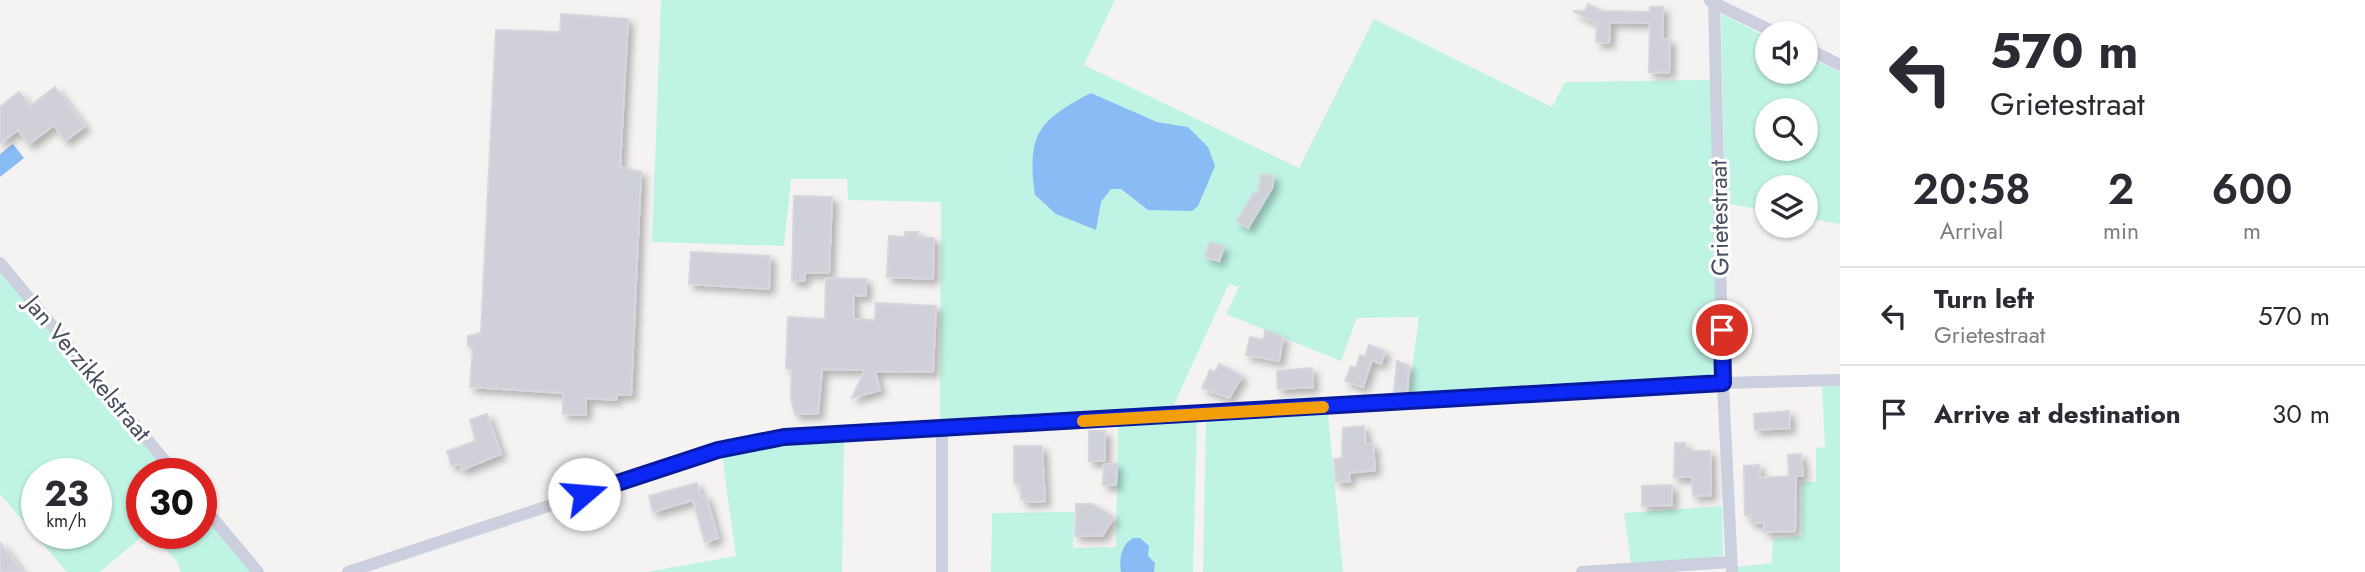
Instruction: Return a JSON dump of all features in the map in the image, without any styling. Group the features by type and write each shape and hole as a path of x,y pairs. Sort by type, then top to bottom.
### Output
{"street":[{"path":"1712,1 1755,22"},
{"name":"Grietestraat","path":"1582,572 1731,567 1712,1"},
{"path":"1818,54 1840,65"},
{"name":"Jan Verzikkelstraat","path":"0,263 163,458"},
{"path":"348,572 718,450 784,437 1723,383 1840,380"},
{"path":"942,429 942,572"},
{"path":"217,523 258,572"}],"green space":[{"path":"661,0 1115,0 1084,65 1299,168 1374,19 1552,107 1565,82 1711,80 1718,368 1701,381 1408,399 1419,317 1357,318 1341,361 1226,314 1239,287 1229,284 1172,409 940,423 941,202 848,200 847,179 791,179 784,246 652,242","holes":["1091,93 1157,122 1188,127 1148,210 1121,189 1111,189 1101,202 1035,195 1033,156 1041,133 1060,115"]},
{"path":"1721,14 1755,31 1755,84 1818,84 1818,62 1840,72 1840,224 1818,220 1818,175 1755,175 1755,209 1725,203"},
{"path":"0,270 157,458 126,458 127,549 100,572 67,572 47,549 112,549 112,458 21,458 21,518 0,494"},
{"path":"1840,386 1840,572 1737,572 1736,567 1772,563 1773,539 1802,536 1802,482 1816,482 1816,448 1825,447 1822,387"},
{"path":"1328,414 1343,572 1203,572 1206,420"},
{"path":"1197,420 1193,572 991,572 992,513 1074,512 1073,548 1116,547 1118,426"},
{"path":"844,441 842,572 646,572 736,556 722,456 752,449"},
{"path":"1722,506 1723,555 1717,558 1631,564 1624,513"},
{"path":"217,530 252,572 181,572 178,563 165,549 217,549"}],"water":[{"path":"1091,93 1157,122 1188,127 1208,147 1215,166 1198,206 1192,211 1148,210 1121,189 1111,189 1101,202 1096,230 1056,214 1035,195 1033,158 1040,132 1058,112"},
{"path":"13,144 24,158 0,177 0,154"},
{"path":"1133,538 1140,538 1149,546 1148,556 1155,563 1154,572 1121,572 1122,553"}],"building":[{"path":"1588,4 1602,11 1650,12 1650,7 1663,7 1662,39 1670,40 1669,73 1649,72 1650,23 1610,22 1609,43 1596,42 1597,23 1573,11 1585,11"},
{"path":"561,14 628,19 620,167 641,172 631,395 617,394 616,400 586,398 586,415 563,414 563,393 470,387 473,349 468,346 468,336 481,333 496,30 560,32"},
{"path":"55,87 85,126 65,141 54,125 29,144 18,130 0,143 0,107 19,92 30,106"},
{"path":"1261,174 1274,176 1272,188 1248,228 1237,221 1254,192 1258,194"},
{"path":"794,196 832,197 829,273 805,273 804,281 792,281"},
{"path":"905,232 918,232 918,237 934,238 933,279 887,277 889,236 905,237"},
{"path":"1210,242 1224,247 1219,261 1205,257"},
{"path":"691,252 770,256 769,289 689,284"},
{"path":"826,278 866,279 866,296 853,295 854,319 875,320 876,303 936,306 933,372 875,371 880,390 852,398 865,370 822,369 818,414 795,414 791,397 792,368 786,368 788,317 825,319"},
{"path":"1265,330 1283,337 1279,361 1246,355 1250,337 1264,340"},
{"path":"1369,345 1385,351 1381,364 1372,360 1363,387 1345,381 1351,366 1356,368 1360,355 1365,357"},
{"path":"1397,361 1409,366 1407,392 1394,392"},
{"path":"1219,364 1242,376 1229,398 1202,388 1210,370 1215,372"},
{"path":"1312,368 1313,387 1278,389 1277,371"},
{"path":"1789,411 1790,428 1755,430 1754,414"},
{"path":"487,414 501,454 462,470 460,463 452,466 447,451 476,441 470,420"},
{"path":"1364,426 1366,444 1373,444 1375,470 1349,473 1350,481 1336,482 1334,459 1342,458 1343,428"},
{"path":"1089,431 1105,431 1105,461 1089,461"},
{"path":"1675,443 1685,443 1686,451 1710,451 1711,495 1693,496 1692,477 1674,477"},
{"path":"1014,446 1042,446 1045,501 1025,502 1025,499 1021,499 1021,484 1014,483"},
{"path":"1801,454 1803,476 1796,476 1795,531 1764,532 1764,523 1751,523 1751,515 1745,515 1744,466 1759,465 1760,478 1789,476 1788,455"},
{"path":"1104,464 1117,464 1116,485 1103,485"},
{"path":"697,483 701,497 706,496 718,538 705,542 693,500 653,512 649,496"},
{"path":"1672,485 1672,505 1642,506 1642,486"},
{"path":"1076,504 1092,504 1114,517 1102,536 1075,536"},
{"path":"0,542 22,572 0,572"}],"slow traffic":[{"path":"1083,421 1323,407"}],"route":[{"path":"584,494 718,450 784,437 1723,383 1722,330"}]}
